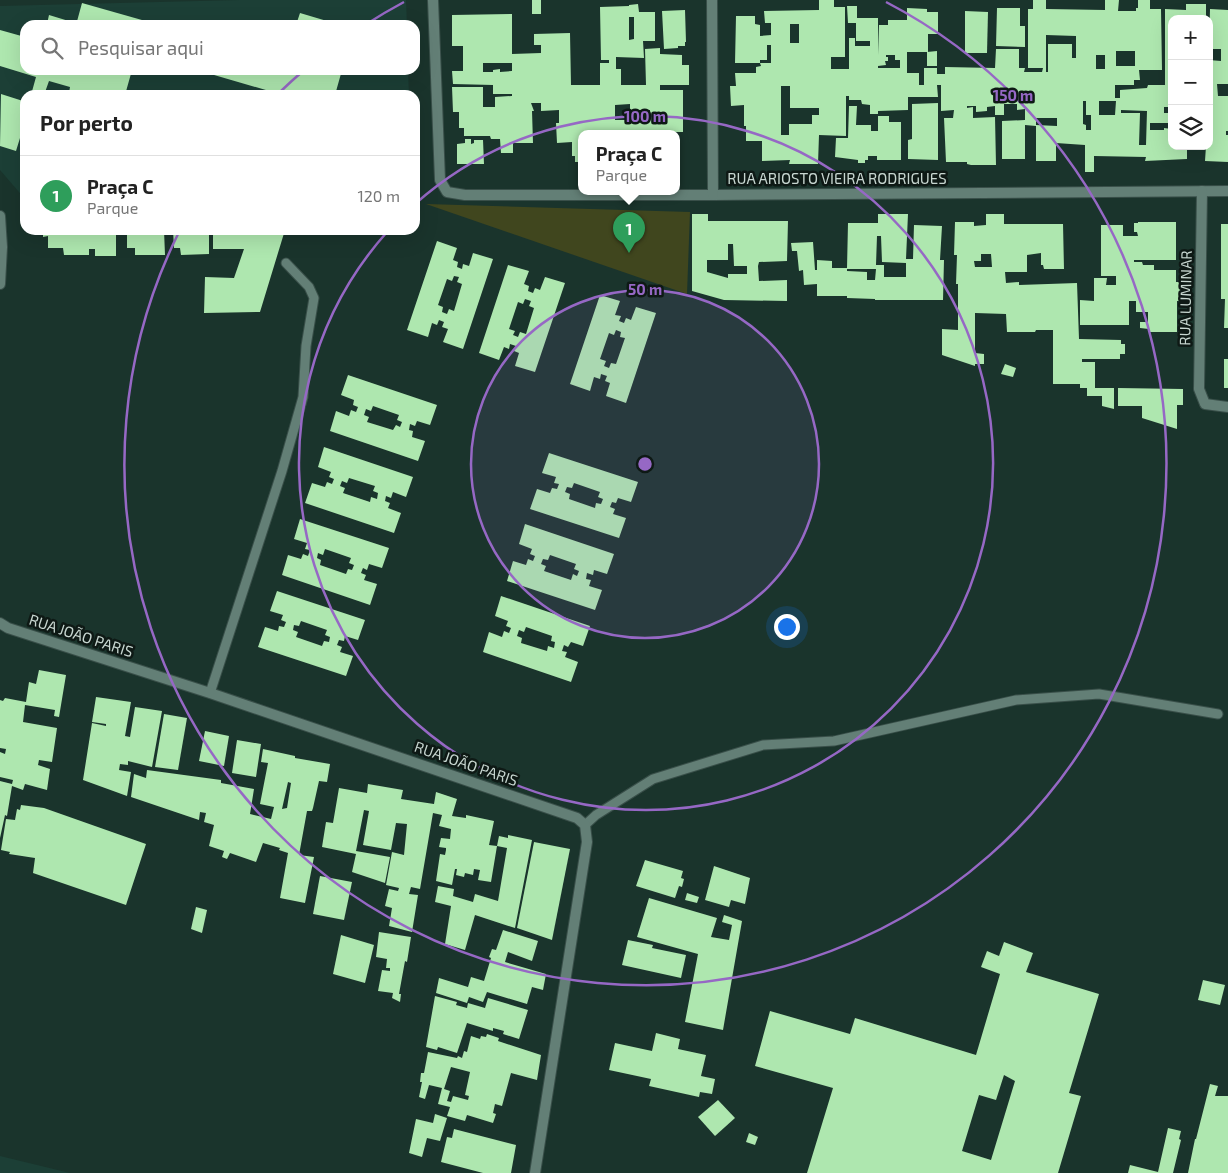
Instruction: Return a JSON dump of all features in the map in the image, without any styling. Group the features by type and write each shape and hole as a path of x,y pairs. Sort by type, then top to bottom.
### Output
{"street":[{"name":"RUA ARIOSTO VIEIRA RODRIGUES","path":"433,0 440,180 447,192 465,195 713,195 1228,191"},
{"path":"712,0 713,195"},
{"name":"RUA LUMINAR","path":"1202,191 1199,389 1205,404 1228,407"},
{"path":"0,216 2,247 0,284"},
{"name":"RUA JOÃO PARIS","path":"0,623 8,628 210,693 577,818 585,825"},
{"path":"534,1173 587,842 585,825"}],"lane":[{"path":"210,693 282,471 303,397 306,346 314,298 309,288 286,263"},
{"path":"585,825 596,815 653,779 762,746 834,741 1016,700 1099,694 1218,714"}],"shaded area":[{"path":"239,0 406,0 407,20 20,20 20,75 408,75 409,90 20,90 20,193 0,170 0,6"},
{"path":"0,1156 70,1173 0,1173"}],"green space":[{"path":"426,204 690,212 687,294"}],"building":[{"path":"532,0 541,0 541,14 532,14"},
{"path":"819,0 834,0 834,7 845,7 845,57 831,57 831,69 849,69 849,38 855,38 855,46 870,46 870,41 856,41 856,23 848,23 847,6 857,6 857,18 878,18 878,55 879,25 888,25 888,20 907,20 907,8 927,9 927,12 938,12 938,34 928,34 928,52 907,52 907,73 919,73 919,85 924,85 924,68 937,68 937,74 945,74 945,67 995,68 996,49 1019,49 1019,68 1025,68 1024,72 1042,72 1043,68 1028,68 1028,9 1033,9 1033,0 1046,0 1046,9 1105,10 1105,0 1119,0 1118,11 1136,11 1138,0 1150,0 1150,9 1161,9 1162,70 1139,70 1140,80 1134,80 1134,85 1115,85 1115,98 1120,98 1120,90 1147,88 1148,85 1165,85 1165,9 1186,10 1186,4 1206,4 1206,15 1168,15 1168,107 1164,107 1164,113 1168,113 1168,123 1150,123 1150,130 1168,128 1168,150 1187,150 1187,159 1145,161 1146,157 1094,156 1094,172 1085,172 1085,145 1056,143 1056,161 1036,161 1036,126 1025,125 1025,159 1002,159 1002,121 1025,120 1025,109 1017,110 1017,104 1004,104 1004,115 995,115 995,106 987,107 987,111 976,112 976,106 967,106 967,108 973,107 973,118 995,117 996,165 946,162 944,118 953,118 954,110 941,111 941,85 937,85 938,97 908,97 908,110 878,111 878,114 870,114 870,105 862,104 861,100 849,100 849,96 846,96 846,136 819,135 818,164 789,164 790,160 762,161 762,141 746,141 744,105 731,106 730,86 736,86 735,73 756,73 756,67 761,66 760,63 735,63 736,16 755,16 755,24 760,25 760,36 771,35 771,23 765,23 764,11 819,10","holes":["790,24 799,24 799,43 790,43","1046,35 1076,36 1076,58 1072,58 1072,44 1048,44 1048,72 1046,72","767,45 771,45 771,63 760,63 760,60 767,60","1116,51 1135,51 1135,66 1116,66","886,55 895,55 895,60 900,60 900,68 878,68 878,66 886,65 885,61 888,61","1096,55 1105,55 1105,69 1096,69","781,86 790,86 790,108 819,108 819,115 812,115 812,124 789,124 789,135 781,135","1083,101 1086,101 1086,115 1091,115 1091,130 1086,130 1086,125 1083,124","1099,101 1116,101 1115,115 1099,115","1121,110 1147,111 1146,145 1139,145 1140,113 1121,113","1036,118 1057,118 1057,126 1036,125"]},
{"path":"82,3 142,20 77,20"},
{"path":"638,4 639,12 655,12 655,41 643,41 644,58 616,57 616,69 621,69 621,85 646,85 645,49 660,48 660,54 682,55 682,65 689,65 689,85 660,85 660,90 683,90 683,132 680,132 680,130 578,130 578,162 575,162 575,156 572,156 572,142 557,143 556,123 559,123 559,110 541,111 541,103 531,103 534,111 532,111 533,143 513,143 513,153 501,153 500,139 491,139 490,136 464,136 464,128 459,128 459,112 453,112 452,87 483,87 483,107 495,107 495,97 512,96 512,94 493,94 493,85 453,84 452,71 463,71 463,46 452,46 452,15 512,14 512,54 541,53 541,45 534,45 534,34 570,33 571,85 600,85 600,63 609,63 609,60 601,60 600,7","holes":["629,17 634,17 634,39 629,40","483,63 512,63 512,71 500,72 500,69 493,70 493,72 483,72","630,104 630,120 615,120 615,105","637,110 650,110 650,118 636,118"]},
{"path":"997,8 1020,8 1020,26 1025,26 1025,47 996,46"},
{"path":"1210,9 1228,10 1228,84 1217,84 1218,96 1228,96 1228,131 1226,131 1226,135 1228,135 1228,162 1205,161 1206,150 1213,150 1213,60 1221,61 1221,49 1213,49 1213,15 1210,15"},
{"path":"685,10 685,46 664,49 662,11"},
{"path":"965,11 988,12 987,53 965,53"},
{"path":"300,13 324,20 298,20"},
{"path":"49,15 65,20 48,20"},
{"path":"0,30 20,36 20,72 0,66"},
{"path":"937,51 937,66 927,66 927,52"},
{"path":"29,75 131,75 126,90 70,90 70,87 49,81 46,90 32,90 36,77"},
{"path":"214,75 341,75 336,90 266,90"},
{"path":"1,94 20,100 20,138 16,151 0,146"},
{"path":"938,103 938,160 908,159 908,140 912,139 912,104"},
{"path":"849,106 857,106 856,125 871,125 871,131 878,131 878,116 889,116 889,122 901,122 901,160 877,160 877,156 868,156 868,160 865,160 865,163 858,163 858,160 835,157 836,138 848,138"},
{"path":"465,139 471,139 471,144 474,143 474,140 483,140 484,164 457,164 457,144 465,143"},
{"path":"692,214 708,214 708,221 788,221 787,261 759,262 758,266 759,281 787,280 787,301 724,300 692,291","holes":["728,244 733,244 734,266 747,266 747,274 728,274 728,278 707,272 707,260 728,260"]},
{"path":"878,214 908,214 906,259 913,259 914,225 942,226 940,260 944,260 943,300 875,300 847,298 847,296 817,296 817,284 804,285 803,270 799,271 797,251 792,251 791,243 813,242 815,270 817,270 817,260 832,261 832,268 847,268 848,223 878,223","holes":["877,236 881,236 882,262 906,263 906,277 884,277 884,265 876,265","847,269 876,269 875,280 867,280 867,272 847,271"]},
{"path":"986,214 1004,214 1004,224 1063,224 1064,269 1044,269 1043,265 1041,265 1041,253 1027,255 1027,272 1005,272 1006,283 1019,282 1019,285 1077,283 1079,339 1121,340 1121,344 1125,344 1125,354 1120,354 1120,359 1082,359 1082,362 1095,362 1095,388 1114,388 1114,409 1102,406 1102,396 1087,396 1087,388 1080,388 1080,384 1053,384 1053,330 1007,332 1006,314 975,313 975,353 984,354 984,364 975,364 975,366 942,355 942,329 958,330 957,255 954,255 955,222 974,222 974,226 986,225","holes":["981,254 991,254 992,267 975,267 974,261 981,261"]},
{"path":"1176,222 1176,260 1134,260 1134,262 1142,262 1143,265 1154,265 1154,270 1176,270 1176,282 1183,282 1183,301 1177,301 1177,332 1149,332 1149,329 1140,328 1140,322 1148,322 1148,312 1136,312 1136,301 1129,301 1129,325 1080,325 1080,300 1094,301 1094,278 1107,278 1106,285 1116,285 1116,276 1101,276 1101,225 1123,225 1123,236 1138,236 1137,232 1134,232 1134,223"},
{"path":"1221,224 1228,224 1228,328 1224,328 1225,299 1221,299"},
{"path":"43,235 116,235 116,256 95,256 95,249 89,249 89,255 64,255 63,248 48,248 48,236 43,237"},
{"path":"127,235 164,235 165,255 135,255 135,248 127,248"},
{"path":"173,235 209,235 209,254 181,255 180,248 174,248"},
{"path":"213,235 283,235 260,312 204,313 205,277 234,278 244,249 213,249"},
{"path":"437,241 457,248 453,260 458,262 457,267 462,269 463,264 469,266 473,253 493,259 463,349 443,342 448,329 442,327 444,322 439,320 437,325 432,323 428,337 407,330","holes":["454,276 459,277 457,282 462,284 454,311 449,309 447,314 442,312 443,307 438,305 447,279 452,281"]},
{"path":"508,265 529,271 524,284 529,286 528,291 533,293 535,288 540,290 545,277 565,283 535,372 515,366 519,353 514,351 516,346 510,344 509,349 504,347 499,360 479,353","holes":["525,299 531,301 529,306 534,308 526,334 520,332 518,337 513,335 515,331 509,329 518,302 523,304"]},
{"path":"600,295 620,301 615,315 621,316 619,321 624,323 626,318 631,320 636,307 656,313 626,403 606,396 610,383 605,381 607,376 601,374 600,379 594,377 590,391 570,384","holes":["616,330 621,332 620,337 625,338 616,364 611,363 609,368 604,366 606,361 600,359 609,333 614,335"]},
{"path":"1224,359 1228,359 1228,388 1224,388"},
{"path":"1005,364 1016,368 1013,377 1001,374"},
{"path":"348,375 437,405 430,425 417,421 415,426 410,424 409,430 413,431 412,437 425,441 418,461 330,431 336,411 349,416 351,410 356,412 358,407 353,405 354,400 341,395","holes":["373,406 399,415 397,420 402,422 400,427 396,425 393,430 367,422 369,417 364,415 366,409 371,411"]},
{"path":"1118,388 1183,389 1183,405 1177,405 1177,429 1142,418 1142,406 1118,406"},
{"path":"324,447 413,477 406,497 393,492 391,498 386,496 385,501 390,503 388,508 401,513 394,533 305,503 312,483 325,487 327,482 332,484 334,479 329,477 331,472 318,467","holes":["349,478 375,486 373,491 378,493 377,499 371,497 370,502 343,493 345,488 340,486 342,481 347,483"]},
{"path":"549,453 638,482 631,502 618,498 616,503 612,502 610,507 615,509 613,514 626,518 619,538 530,509 537,489 550,493 552,488 557,489 559,484 554,483 556,477 542,473","holes":["574,483 600,492 598,497 603,499 601,504 596,503 595,508 569,499 570,494 565,492 567,487 572,488"]},
{"path":"300,519 389,548 382,568 369,564 367,570 363,568 361,573 366,575 364,580 377,584 370,605 282,575 288,555 301,559 303,554 308,556 310,550 305,549 307,543 294,539","holes":["325,549 351,558 349,563 354,565 352,570 348,569 346,574 320,565 321,560 317,558 318,553 323,555"]},
{"path":"525,524 614,554 607,574 594,570 593,575 587,573 586,579 591,580 589,586 602,590 595,610 507,581 513,561 526,565 528,559 533,561 535,556 530,554 532,549 519,544","holes":["550,555 576,564 574,569 579,571 577,576 573,574 571,580 544,571 546,566 541,564 543,559 548,560"]},
{"path":"277,591 365,620 358,640 345,636 344,641 339,640 337,645 342,647 340,652 353,656 346,676 258,647 265,627 278,631 279,626 284,627 286,622 281,620 283,615 270,611","holes":["301,621 327,630 325,635 330,637 329,642 324,641 322,646 296,637 298,632 293,630 294,625 299,626"]},
{"path":"501,596 590,626 583,646 571,642 568,647 564,645 562,651 567,652 565,657 578,662 571,682 483,652 489,632 502,637 504,631 509,633 511,628 506,626 508,621 495,616","holes":["526,627 552,636 551,641 555,642 554,648 548,646 547,651 521,643 522,638 517,636 519,630 524,632"]},
{"path":"39,670 66,675 59,717 54,716 55,710 25,705 23,722 57,728 52,762 39,760 38,765 50,769 47,790 25,784 23,790 12,786 7,816 5,815 0,838 0,781 12,784 13,780 0,777 0,752 5,754 6,749 0,748 0,700 3,701 5,698 26,702 29,682 36,684"},
{"path":"96,697 131,702 125,736 130,737 135,707 162,711 152,767 128,761 128,765 120,764 119,770 131,772 127,796 83,780 92,723 106,726 106,724 92,722"},
{"path":"164,714 187,718 178,770 155,767"},
{"path":"205,731 229,736 224,766 199,761"},
{"path":"237,740 261,744 256,777 232,773"},
{"path":"263,749 295,756 295,758 330,764 327,782 319,781 312,811 307,811 299,855 314,857 305,903 280,898 288,853 279,850 280,848 263,843 256,862 230,853 227,859 222,857 224,851 209,846 214,825 204,822 206,813 200,812 199,820 131,797 134,774 146,778 147,770 221,780 221,783 254,789 250,814 271,819 274,807 260,804 268,763 261,762","holes":["288,782 291,783 287,808 282,809"]},
{"path":"368,784 403,790 401,799 434,804 436,792 457,799 452,816 466,818 466,815 494,821 489,845 497,846 491,882 478,880 480,870 474,869 473,875 465,873 464,877 456,875 457,869 455,869 452,885 436,881 440,854 445,855 446,850 446,848 439,847 441,838 450,839 451,829 439,826 442,815 433,813 420,889 411,887 409,894 418,895 412,932 389,926 392,908 385,906 389,889 398,891 399,888 386,885 392,852 404,855 407,824 396,823 391,850 363,845 369,811 364,810 356,851 390,857 385,883 352,872 356,854 322,847 326,822 333,823 339,788 367,793"},
{"path":"21,805 44,808 146,844 126,905 33,873 35,858 9,854 10,852 1,850 6,819 15,820 17,809 20,810"},
{"path":"508,835 532,840 515,928 475,915 465,950 445,944 451,906 435,902 438,886 454,889 453,896 473,902 475,894 498,901 507,848 497,846 499,836 508,838"},
{"path":"534,842 570,849 552,940 517,928"},
{"path":"645,860 683,871 681,878 684,879 682,887 679,886 675,898 636,886"},
{"path":"714,866 750,878 745,904 731,900 729,907 705,900"},
{"path":"320,876 352,882 344,920 313,914"},
{"path":"687,893 699,897 697,903 685,900"},
{"path":"649,898 717,918 711,937 729,940 732,925 722,922 724,915 742,921 723,1030 685,1022 698,954 637,937"},
{"path":"196,907 207,910 202,933 191,929"},
{"path":"503,930 538,941 532,961 508,952 505,962 546,974 543,990 532,987 527,1004 487,992 483,1002 469,997 467,1003 436,993 439,978 468,987 471,977 484,981 491,958 489,957 492,949 496,950"},
{"path":"379,932 411,937 399,994 401,994 400,1002 392,998 393,993 378,991 382,970 390,971 390,968 386,968 387,959 376,957"},
{"path":"341,935 374,945 365,983 333,974"},
{"path":"628,940 653,945 652,948 686,955 681,978 622,965"},
{"path":"1004,942 1033,953 1026,972 1099,994 1069,1093 1081,1096 1058,1173 807,1173 833,1088 755,1066 770,1011 850,1034 855,1018 976,1055 1000,974 981,967 987,951 999,956","holes":["1004,1075 1015,1081 991,1160 962,1151 979,1095 996,1100"]},
{"path":"1203,980 1225,985 1220,1005 1198,1000"},
{"path":"435,996 457,1002 456,1005 467,1008 468,1003 485,1008 488,998 528,1010 519,1039 503,1034 504,1031 493,1028 493,1031 467,1023 457,1053 438,1047 437,1050 426,1047"},
{"path":"656,1033 680,1039 678,1049 706,1055 701,1076 715,1079 712,1094 700,1092 699,1097 649,1086 651,1079 609,1070 615,1043 652,1051"},
{"path":"487,1034 499,1038 498,1041 541,1055 537,1080 511,1073 502,1106 495,1104 493,1113 496,1114 493,1123 467,1115 465,1121 447,1116 450,1107 438,1104 442,1088 429,1085 425,1099 419,1097 422,1082 420,1082 421,1073 424,1073 428,1052 462,1058 464,1051 467,1052 471,1036 480,1039 481,1036 486,1037","holes":["451,1067 470,1072 465,1095 469,1096 468,1100 453,1096 451,1102 447,1101 450,1091 444,1089"]},
{"path":"1210,1084 1218,1086 1215,1096 1228,1096 1228,1173 1188,1173 1195,1139"},
{"path":"718,1100 735,1118 715,1136 698,1117"},
{"path":"435,1114 447,1118 440,1141 427,1138 422,1157 409,1153 416,1119 433,1123"},
{"path":"1168,1128 1181,1131 1179,1139 1181,1140 1173,1173 1128,1173 1130,1165 1158,1172"},
{"path":"454,1129 516,1145 511,1173 483,1173 441,1162 447,1137 452,1138"},
{"path":"749,1133 758,1137 755,1145 746,1142"}],"place":[{"name":"Praça C","path":"629,253"}]}
